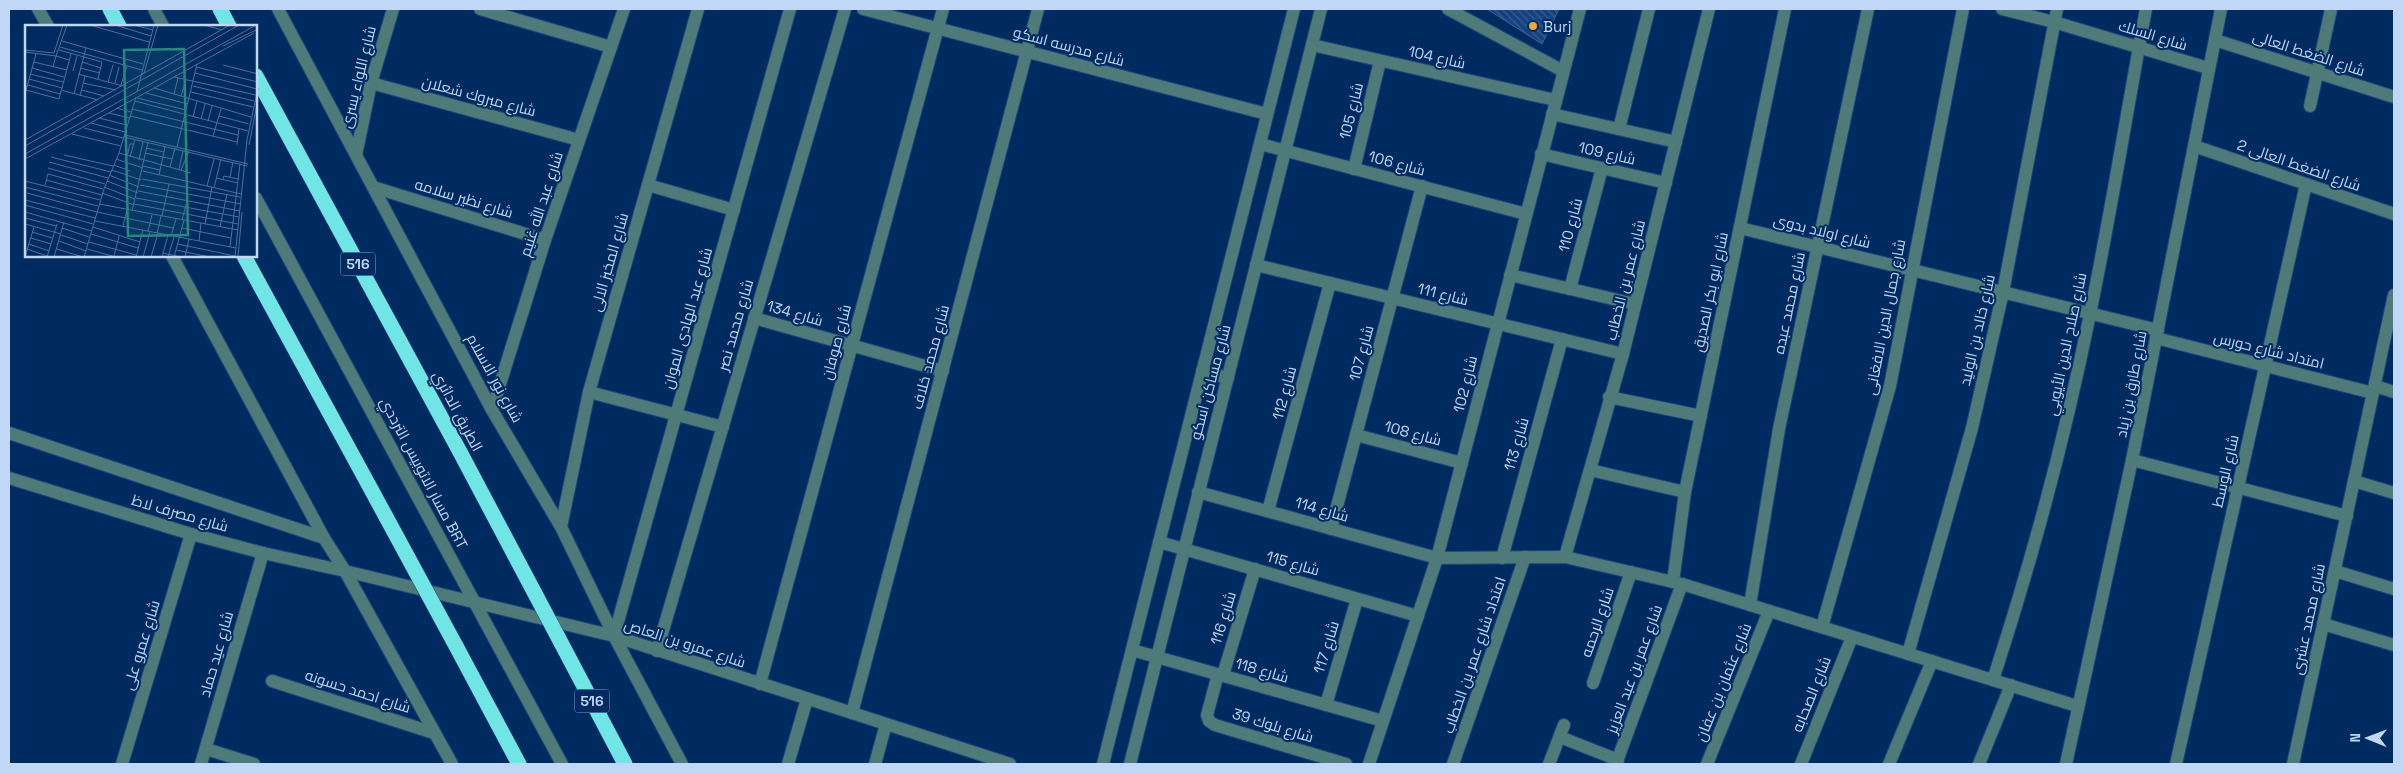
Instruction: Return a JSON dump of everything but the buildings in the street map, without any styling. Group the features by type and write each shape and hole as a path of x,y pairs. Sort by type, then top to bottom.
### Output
{"highway":[{"path":"110,9 118,25"},
{"path":"220,9 228,25"},
{"name":"الطريق الدائري","path":"258,80 460,452 625,764"},
{"path":"245,258 519,764"}],"street":[{"path":"38,9 47,25"},
{"path":"154,9 162,25"},
{"name":"شارع نور الاسلام","path":"278,9 492,410 561,527 614,636 682,764"},
{"name":"شارع اللواء يسرى","path":"356,155 371,83 393,9"},
{"path":"480,9 611,47"},
{"name":"شارع عبد الله غنيم","path":"492,410 545,240 624,9"},
{"name":"شارع المخبز الالى","path":"561,527 589,392 698,9"},
{"name":"شارع عبد الهادى الموان","path":"614,636 790,9"},
{"name":"شارع محمد نصر","path":"657,651 845,9"},
{"name":"شارع مدرسه اسكو","path":"863,9 1267,114"},
{"name":"شارع صوفان","path":"760,684 943,9"},
{"name":"شارع محمد خلاف","path":"852,713 1038,9"},
{"name":"شارع مساكن اسكو","path":"1103,764 1294,9"},
{"name":"شارع مساكن اسكو","path":"1130,764 1321,9"},
{"path":"1448,9 1563,72"},
{"name":"شارع 102","path":"1369,764 1437,558 1580,9"},
{"path":"1619,129 1649,9"},
{"name":"شارع عمر بن الخطاب","path":"1565,557 1609,397 1623,354 1709,9"},
{"name":"شارع ابو بكر الصديق","path":"1678,583 1685,492 1785,9"},
{"name":"شارع محمد عبده","path":"1750,605 1779,428 1868,9"},
{"name":"شارع جمال الدين الافغانى","path":"1822,628 1890,386 1911,269 1963,9"},
{"name":"شارع السلك","path":"2002,9 2054,22 2208,68"},
{"name":"شارع خالد بن الوليد","path":"1908,654 1972,428 2003,292 2056,9"},
{"name":"شارع صلاح الدين الأيوبي","path":"1993,680 2025,583 2072,397 2091,313 2146,9"},
{"name":"شارع طارق بن زياد","path":"2066,764 2077,706 2132,460 2221,9"},
{"path":"2310,106 2331,9"},
{"name":"شارع الضغط العالى","path":"2214,40 2394,97"},
{"name":"شارع 104","path":"1312,45 1555,100"},
{"name":"شارع 105","path":"1354,168 1380,61"},
{"name":"شارع مبروك شعلان","path":"371,83 579,140"},
{"path":"1552,114 1676,142"},
{"name":"شارع 106","path":"1260,144 1526,214"},
{"name":"شارع الضغط العالى 2","path":"2194,146 2394,214"},
{"name":"شارع 109","path":"1541,154 1666,183"},
{"name":"شارع 110","path":"1570,289 1602,168"},
{"name":"شارع الوسط","path":"2176,764 2306,184"},
{"path":"648,185 734,210"},
{"name":"شارع 107","path":"1331,529 1422,186"},
{"name":"شارع نظير سلامه","path":"373,187 545,240"},
{"name":"مسار الاتوبيس الترددي BRT","path":"258,202 562,764"},
{"name":"شارع اولاد بدوى","path":"1740,228 2091,313 2157,334"},
{"path":"173,258 324,538 452,764"},
{"name":"شارع 111","path":"1256,265 1623,354"},
{"path":"1510,275 1635,304"},
{"name":"شارع 112","path":"1268,511 1330,283"},
{"name":"شارع محمد عشرى","path":"2293,764 2394,295"},
{"name":"شارع 134","path":"754,318 943,371"},
{"name":"امتداد شارع حورس","path":"2157,334 2265,366 2394,392"},
{"name":"شارع 113","path":"1502,558 1562,339"},
{"path":"1202,371 1228,378"},
{"path":"589,392 723,427"},
{"path":"1609,397 1701,416"},
{"name":"شارع مصرف لاظ","path":"9,433 324,538"},
{"name":"شارع 108","path":"1356,435 1462,463"},
{"path":"2132,460 2347,516"},
{"path":"1590,470 1685,492"},
{"name":"شارع مصرف لاظ","path":"9,478 191,534 263,553 344,571"},
{"path":"2354,481 2394,493"},
{"name":"شارع 114","path":"1198,492 1437,558 1565,557 1678,583 2077,706"},
{"name":"شارع عمرو على","path":"122,764 191,534"},
{"name":"شارع 115","path":"1159,542 1418,616"},
{"name":"شارع عيد حماد","path":"201,764 263,553"},
{"name":"امتداد شارع عمر بن الخطاب","path":"1453,764 1525,557"},
{"name":"شارع 116","path":"1220,675 1255,569"},
{"name":"شارع عمرو بن العاص","path":"344,571 614,636 886,724 974,759 1010,764"},
{"path":"2335,571 2394,589"},
{"name":"شارع الرحمه","path":"1593,683 1631,572"},
{"name":"شارع عمر بن عبد العزيز","path":"1617,762 1678,583"},
{"name":"شارع 117","path":"1326,705 1358,598"},
{"name":"شارع عثمان بن عفان","path":"1707,764 1770,611"},
{"path":"2323,624 2394,645"},
{"name":"شارع الصحابه","path":"1801,764 1852,637"},
{"name":"شارع 118","path":"1132,650 1383,721"},
{"path":"1889,764 1932,661"},
{"name":"شارع بلوك 39","path":"1220,675 1207,715 1209,721 1216,725 1346,764"},
{"name":"شارع احمد حسونه","path":"272,680 434,733"},
{"path":"1979,764 2011,686"},
{"path":"788,764 807,699"},
{"path":"875,764 886,724"},
{"path":"1549,764 1564,724"},
{"path":"1560,737 1617,762"},
{"path":"206,749 254,764"}],"place":[{"name":"Burj","path":"1533,26"}]}
